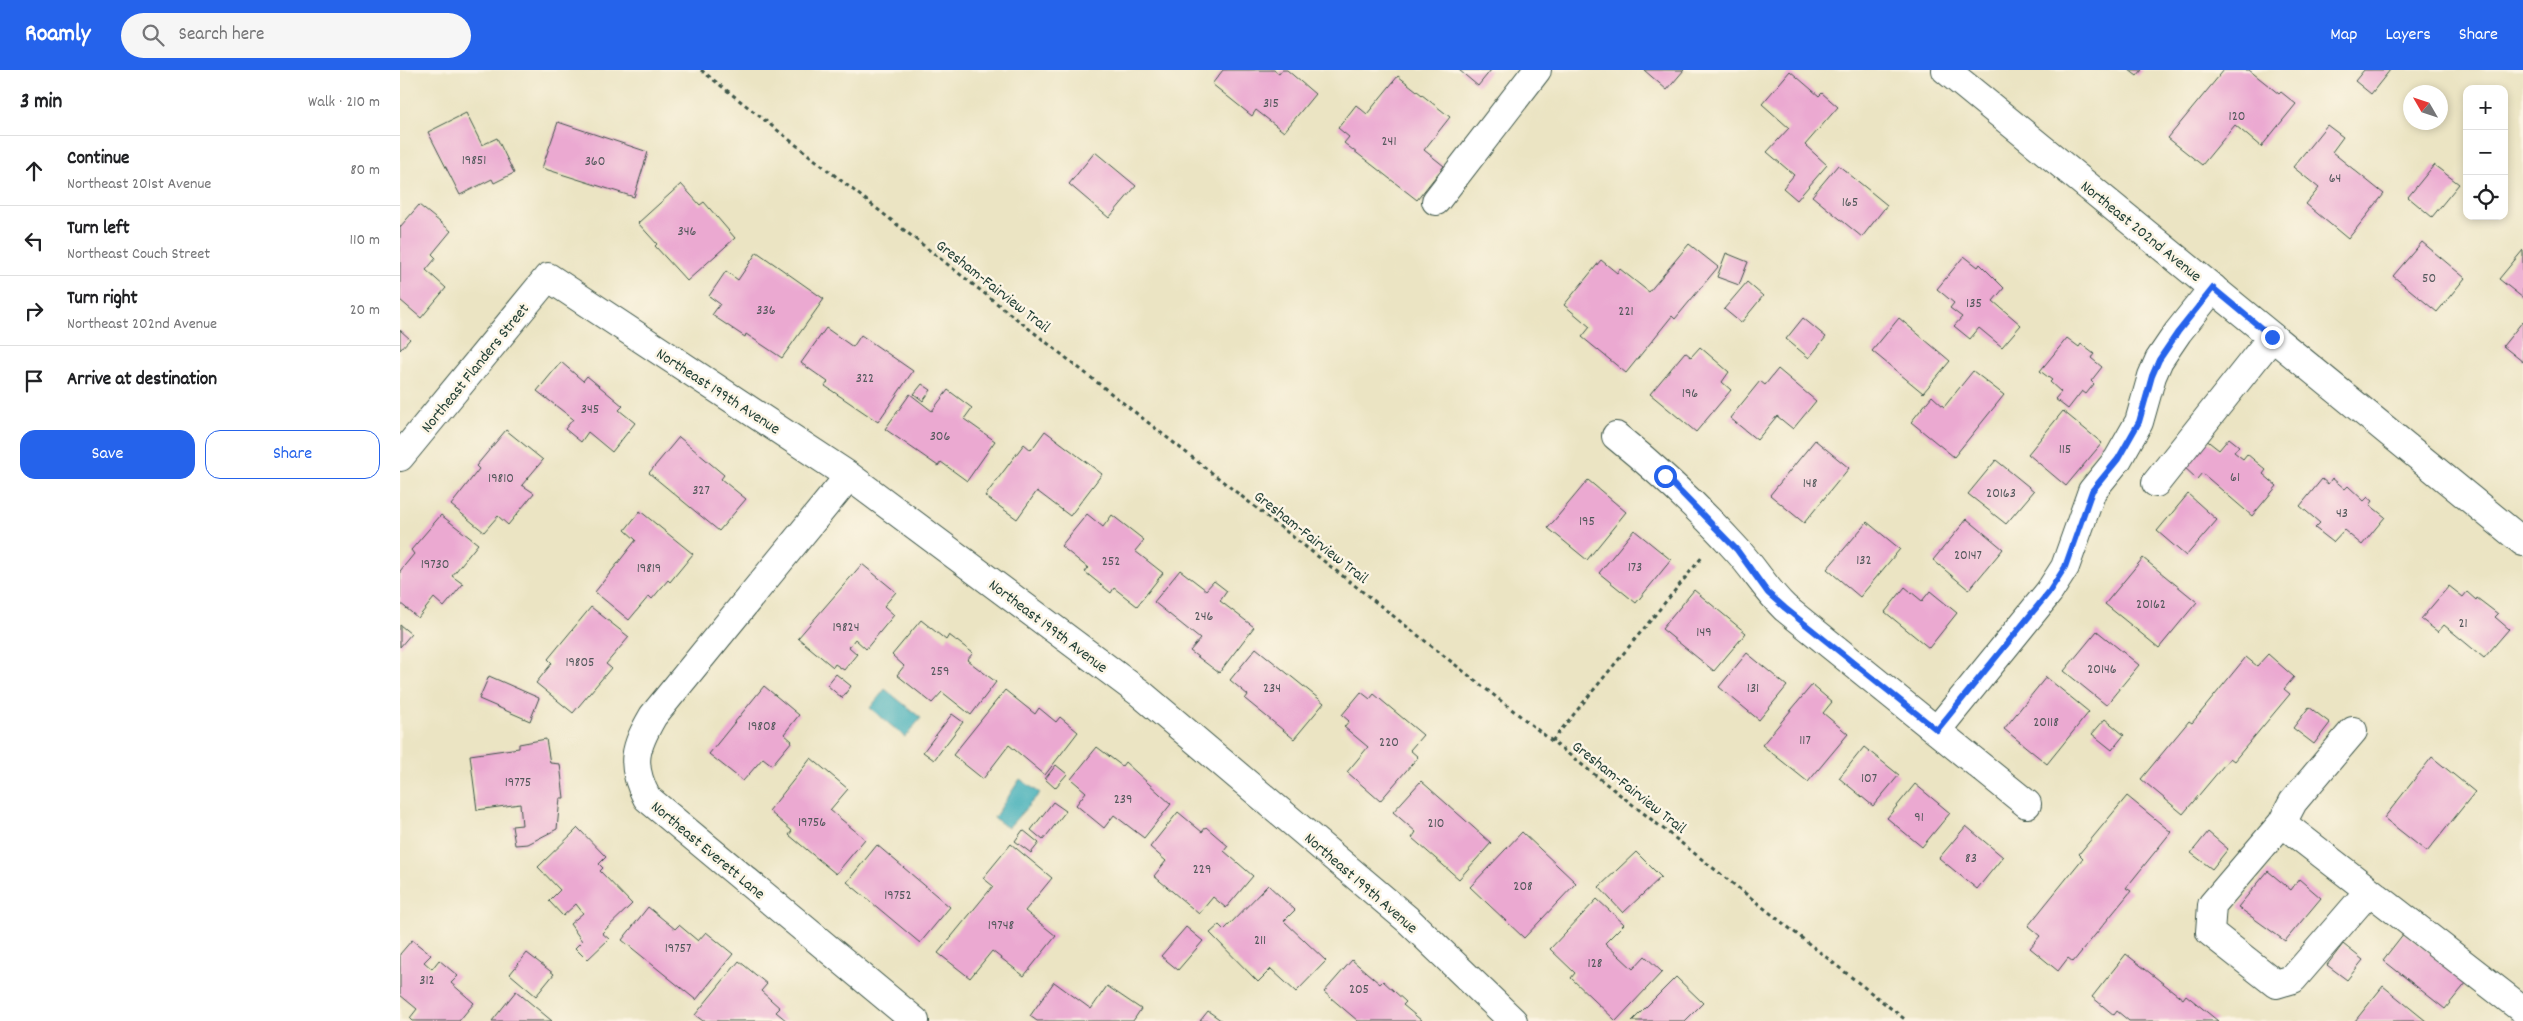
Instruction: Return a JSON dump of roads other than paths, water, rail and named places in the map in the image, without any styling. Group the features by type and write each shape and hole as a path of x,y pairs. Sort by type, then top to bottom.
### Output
{"street":[{"path":"1436,202 1537,70"},
{"name":"Northeast 202nd Avenue","path":"1946,70 2523,542"},
{"name":"Northeast Flanders Street","path":"400,456 548,277"},
{"name":"Northeast 199th Avenue","path":"548,277 849,476 1140,694 1406,919 1513,1021"},
{"path":"1937,730 2049,592 2065,567 2092,491 2118,459 2139,422 2152,376 2159,360 2178,332 2213,288"},
{"path":"2156,483 2272,337"},
{"path":"1616,436 1665,476 1753,570 1768,593 2027,804"},
{"name":"Northeast Everett Lane","path":"849,476 653,716 639,741 635,760 638,781 647,798 915,1021"},
{"path":"2353,731 2293,802 2282,823 2212,906 2210,932 2276,984 2293,980 2369,891"},
{"path":"2282,823 2523,1010"}],"water":[{"path":"885,689 921,718 905,737 870,708"},
{"path":"1020,779 1040,793 1008,828 994,818"}]}
